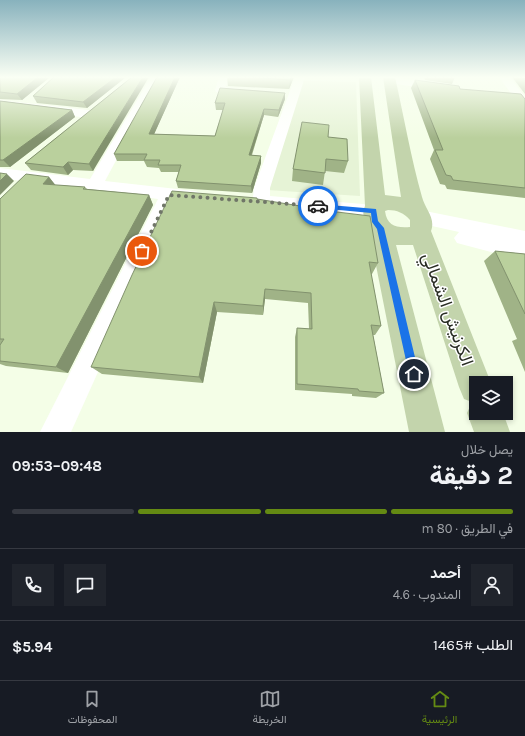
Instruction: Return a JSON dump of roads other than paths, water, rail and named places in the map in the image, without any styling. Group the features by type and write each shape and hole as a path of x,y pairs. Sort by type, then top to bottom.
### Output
{"main road":[{"path":"367,97 377,215 427,432"},
{"name":"الكرنيش الشمالي","path":"392,97 407,179 419,222 472,376"},
{"path":"387,202 394,202 409,207 419,222 413,236 405,238 396,236 377,215 387,202"},
{"path":"488,420 492,432"}],"street":[{"path":"25,106 35,97"},
{"path":"95,186 105,166 146,97"},
{"path":"288,97 262,188 253,201 377,215"},
{"path":"508,97 523,101"},
{"path":"0,103 88,114"},
{"path":"77,124 100,105"},
{"path":"15,193 17,173 95,186 207,198"},
{"path":"55,432 169,195"},
{"path":"419,222 525,239"},
{"path":"419,222 525,252"}]}
